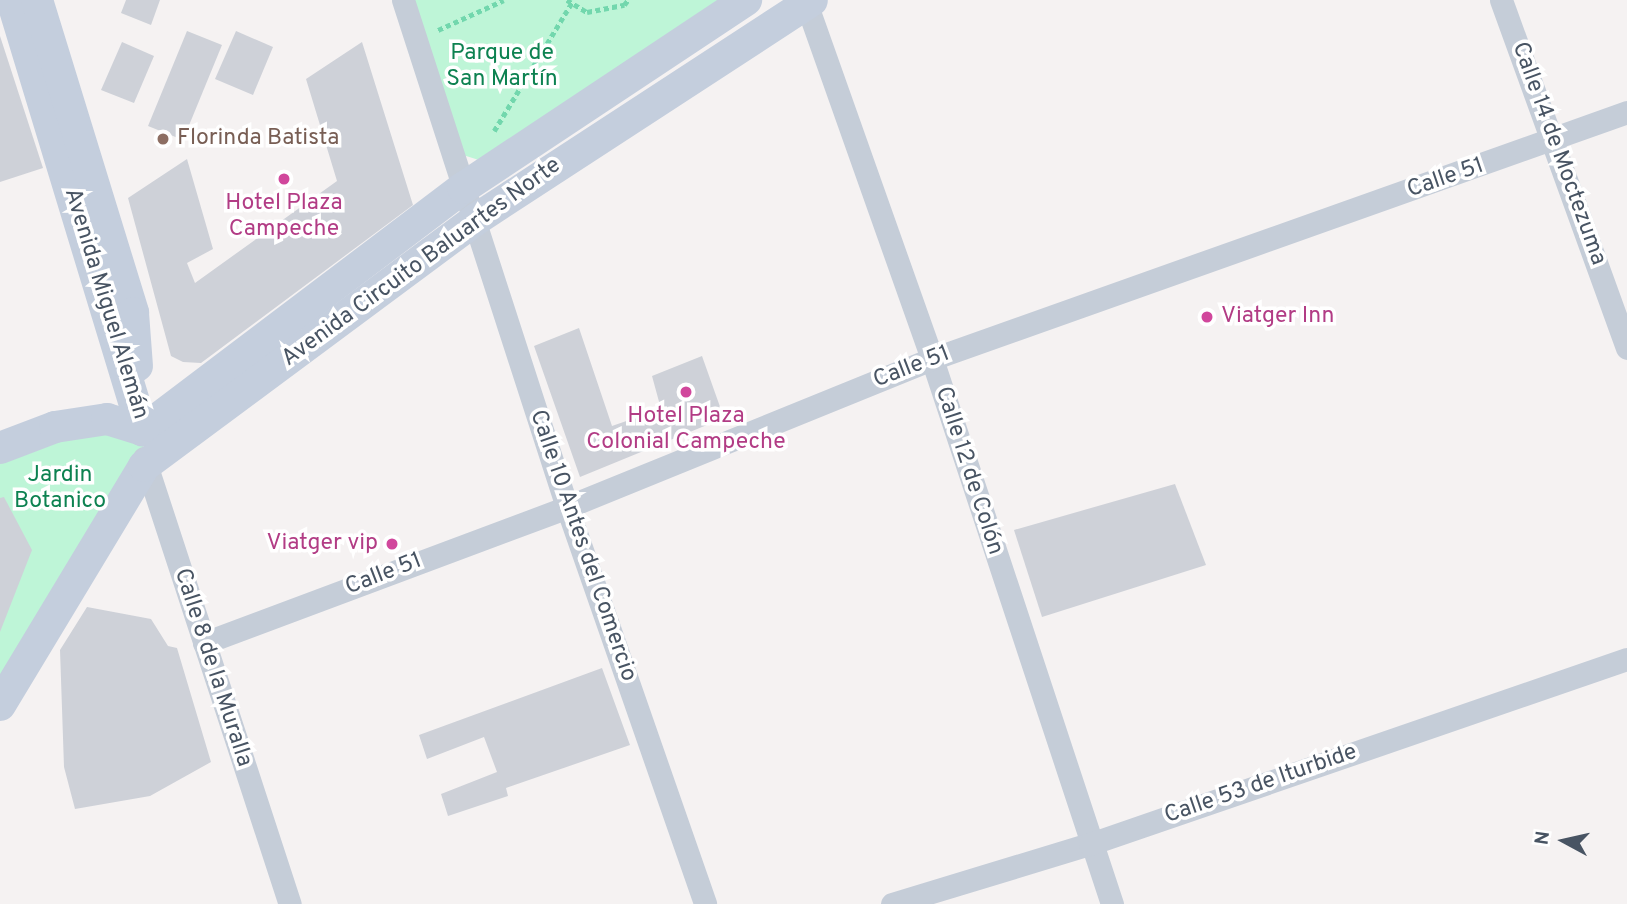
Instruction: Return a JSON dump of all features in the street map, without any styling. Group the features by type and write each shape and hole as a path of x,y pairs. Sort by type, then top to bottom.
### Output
{"main road":[{"name":"Avenida Miguel Alemán","path":"12,0 143,430"},
{"name":"Avenida Miguel Alemán","path":"37,0 133,313 143,430"},
{"name":"Avenida Circuito Baluartes Norte","path":"143,430 463,188 747,0"},
{"name":"Avenida Circuito Baluartes Norte","path":"144,466 475,219 808,1"},
{"path":"0,449 55,427 107,419 143,430"},
{"path":"0,705 144,466"}],"street":[{"name":"Calle 10 Antes del Comercio","path":"403,0 567,507 705,904"},
{"name":"Calle 14 de Moctezuma","path":"1501,0 1627,348"},
{"name":"Calle 12 de Colón","path":"808,1 932,359 1112,904"},
{"name":"Calle 51","path":"204,643 567,507 932,359 1554,141 1627,112"},
{"name":"Calle 8 de la Muralla","path":"143,430 144,466 290,904"},
{"name":"Calle 53 de Iturbide","path":"892,904 1090,844 1627,659"}],"path":[{"path":"429,34 504,0"},
{"path":"499,134 488,141 570,1 587,12 624,5 628,0"}],"green space":[{"name":"Parque de San Martín","path":"407,0 723,0 482,161 463,155"},
{"name":"Jardin Botanico","path":"143,430 144,466 0,705 0,448"}],"building":[{"path":"126,0 160,0 151,25 121,13"},
{"path":"187,31 222,45 183,140 148,126"},
{"path":"236,31 273,47 253,95 215,79"},
{"path":"0,36 43,168 0,182"},
{"path":"122,42 154,56 134,103 101,90"},
{"path":"362,42 413,205 201,363 183,362 171,356 128,198 187,159 213,249 187,263 195,283 337,181 306,79"},
{"name":"Hotel Plaza Colonial Campeche","path":"579,328 612,426 661,409 652,376 702,356 724,418 580,477 534,346"},
{"path":"1175,484 1206,565 1042,617 1014,530"},
{"path":"4,497 32,550 0,632 0,498"},
{"path":"87,607 151,619 168,646 177,648 211,762 150,796 75,809 64,767 60,650"},
{"path":"602,668 630,745 506,788 508,796 448,816 441,794 497,772 484,737 427,759 419,735"}],"place":[{"name":"Florinda Batista","path":"163,139"},
{"name":"Hotel Plaza Campeche","path":"284,179"},
{"name":"Viatger Inn","path":"1207,317"},
{"name":"Hotel Plaza Colonial Campeche","path":"686,392"},
{"name":"Viatger vip","path":"392,544"}]}
